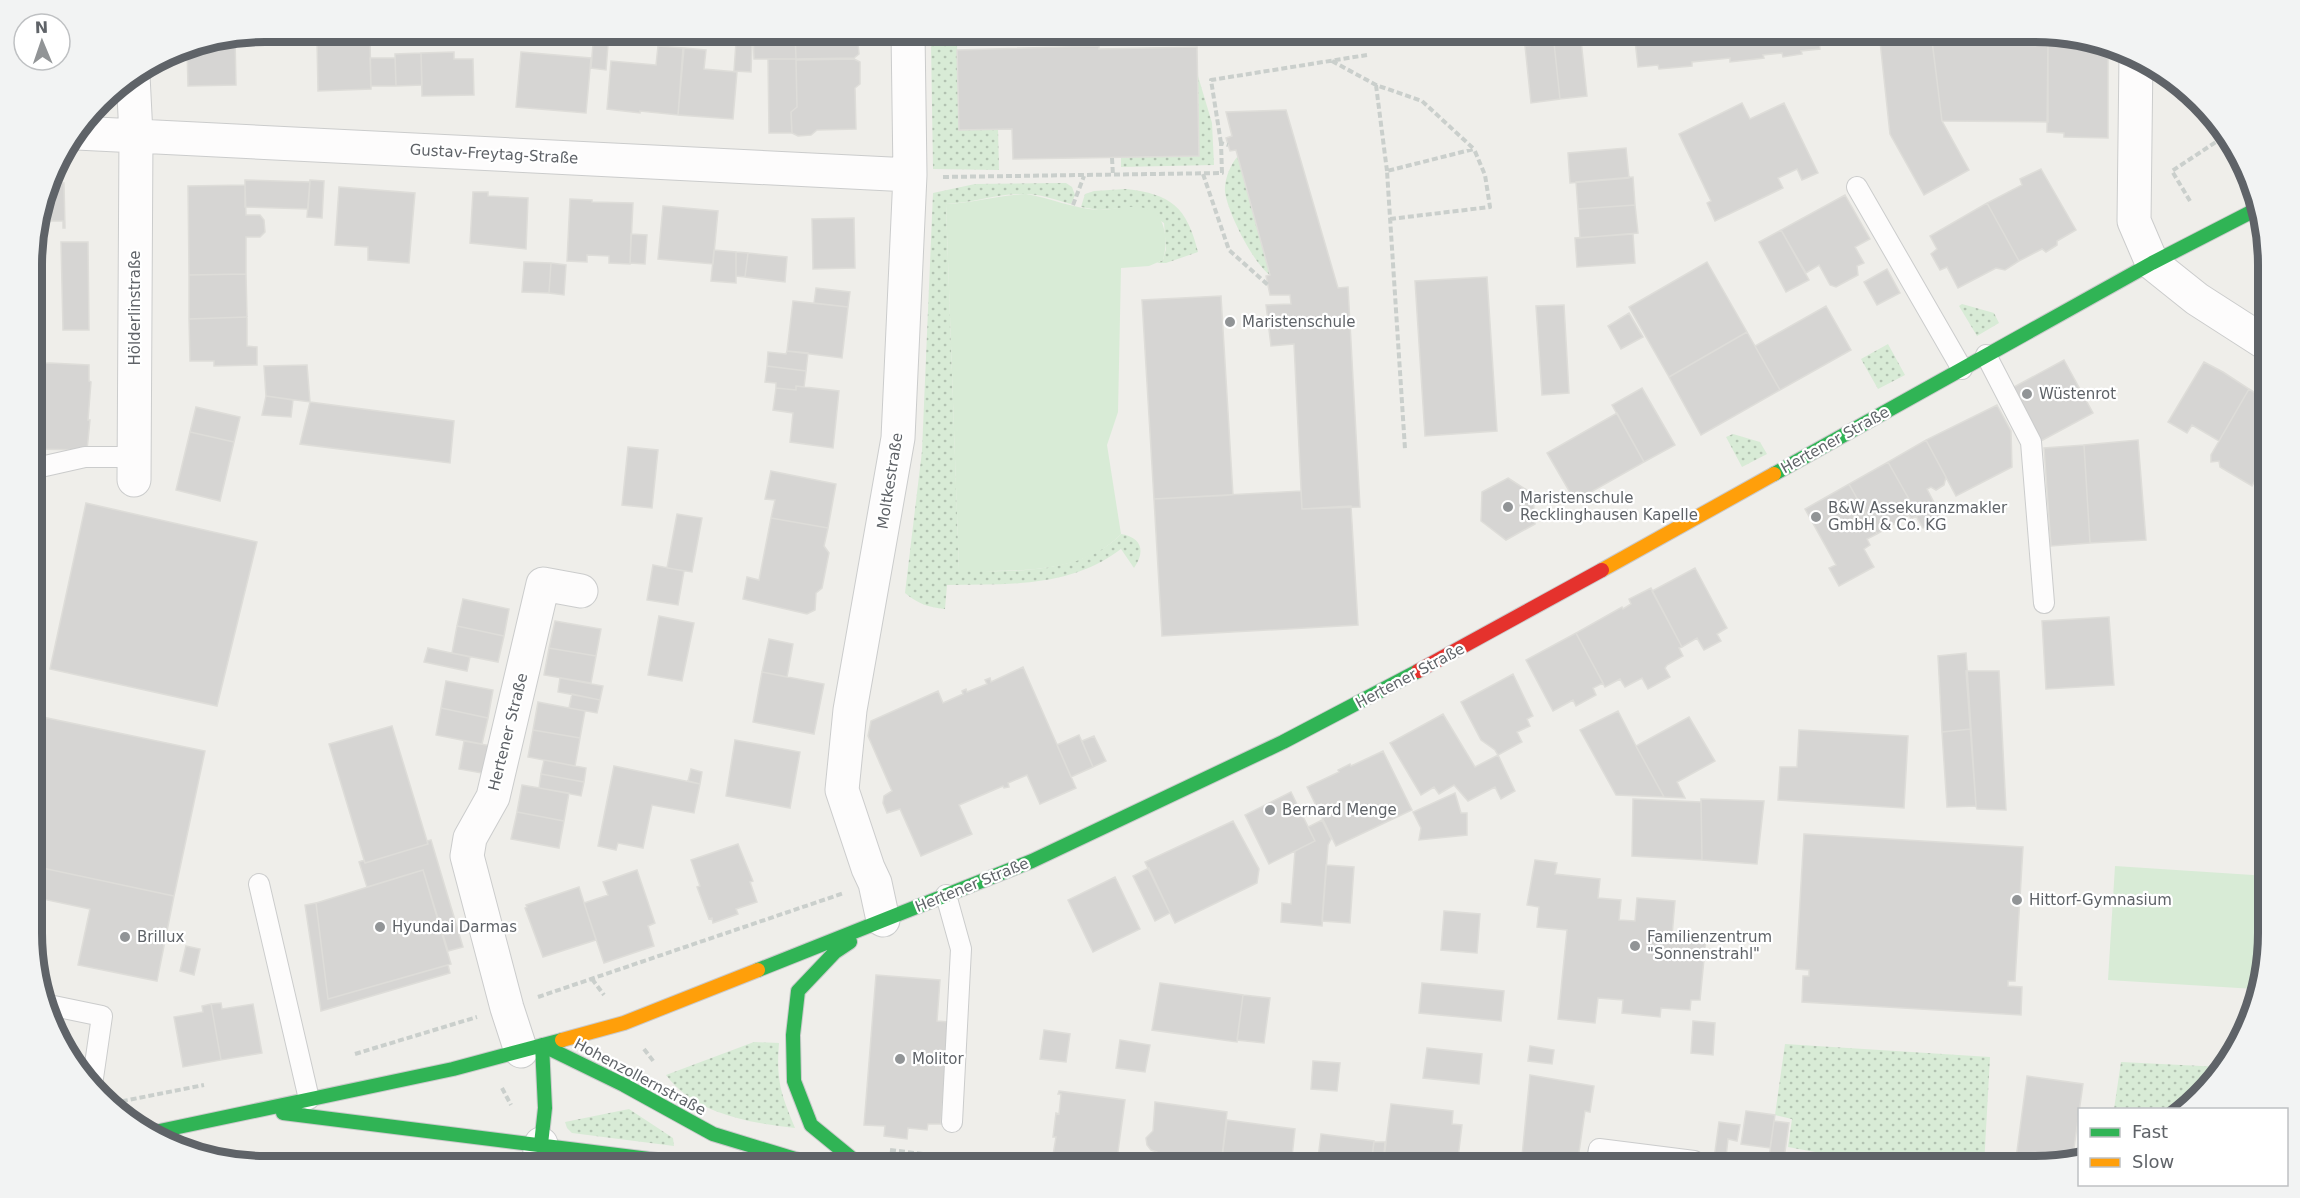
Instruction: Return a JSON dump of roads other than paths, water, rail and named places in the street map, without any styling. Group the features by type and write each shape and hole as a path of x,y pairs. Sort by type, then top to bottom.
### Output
{"main road":[{"name":"Hertener Straße","path":"162,1131 453,1070 624,1023 1032,861 1283,742 1467,646 2152,263 2251,212"},
{"path":"849,1156 811,1125 794,1081 793,1035 798,991 835,952 883,920"},
{"path":"532,1048 545,1108 539,1155"},
{"name":"Hohenzollernstraße","path":"532,1048 624,1085 713,1134 785,1156"},
{"path":"264,1110 463,1137 539,1155 554,1156"}],"street":[{"name":"Moltkestraße","path":"883,920 875,883 842,790 850,710 898,438 910,175 908,42"},
{"path":"2136,66 2134,221 2152,263 2198,298 2258,338"},
{"name":"Hölderlinstraße","path":"134,84 134,469"},
{"name":"Gustav-Freytag-Straße","path":"85,133 910,175"},
{"name":"Hertener Straße","path":"532,1048 507,1008 467,856 470,838 493,797 543,584 581,591"}],"lane":[{"path":"1857,187 1962,369"},
{"path":"1986,356 2031,442 2044,603"},
{"path":"42,466 85,458 134,469"},
{"path":"260,884 309,1099"},
{"path":"946,895 961,949 952,1122"},
{"path":"54,1006 102,1016 93,1076"},
{"path":"1598,1156 1599,1149 1654,1156"}],"place":[{"name":"Maristenschule","path":"1230,322"},
{"name":"Wüstenrot","path":"2027,394"},
{"name":"Maristenschule Recklinghausen Kapelle","path":"1508,507"},
{"name":"B&W Assekuranzmakler GmbH & Co. KG","path":"1816,517"},
{"name":"Bernard Menge","path":"1270,810"},
{"name":"Hittorf-Gymnasium","path":"2017,900"},
{"name":"Hyundai Darmas","path":"380,927"},
{"name":"Brillux","path":"125,937"},
{"name":"Familienzentrum \"Sonnenstrahl\"","path":"1635,946"},
{"name":"Molitor","path":"900,1059"}]}
